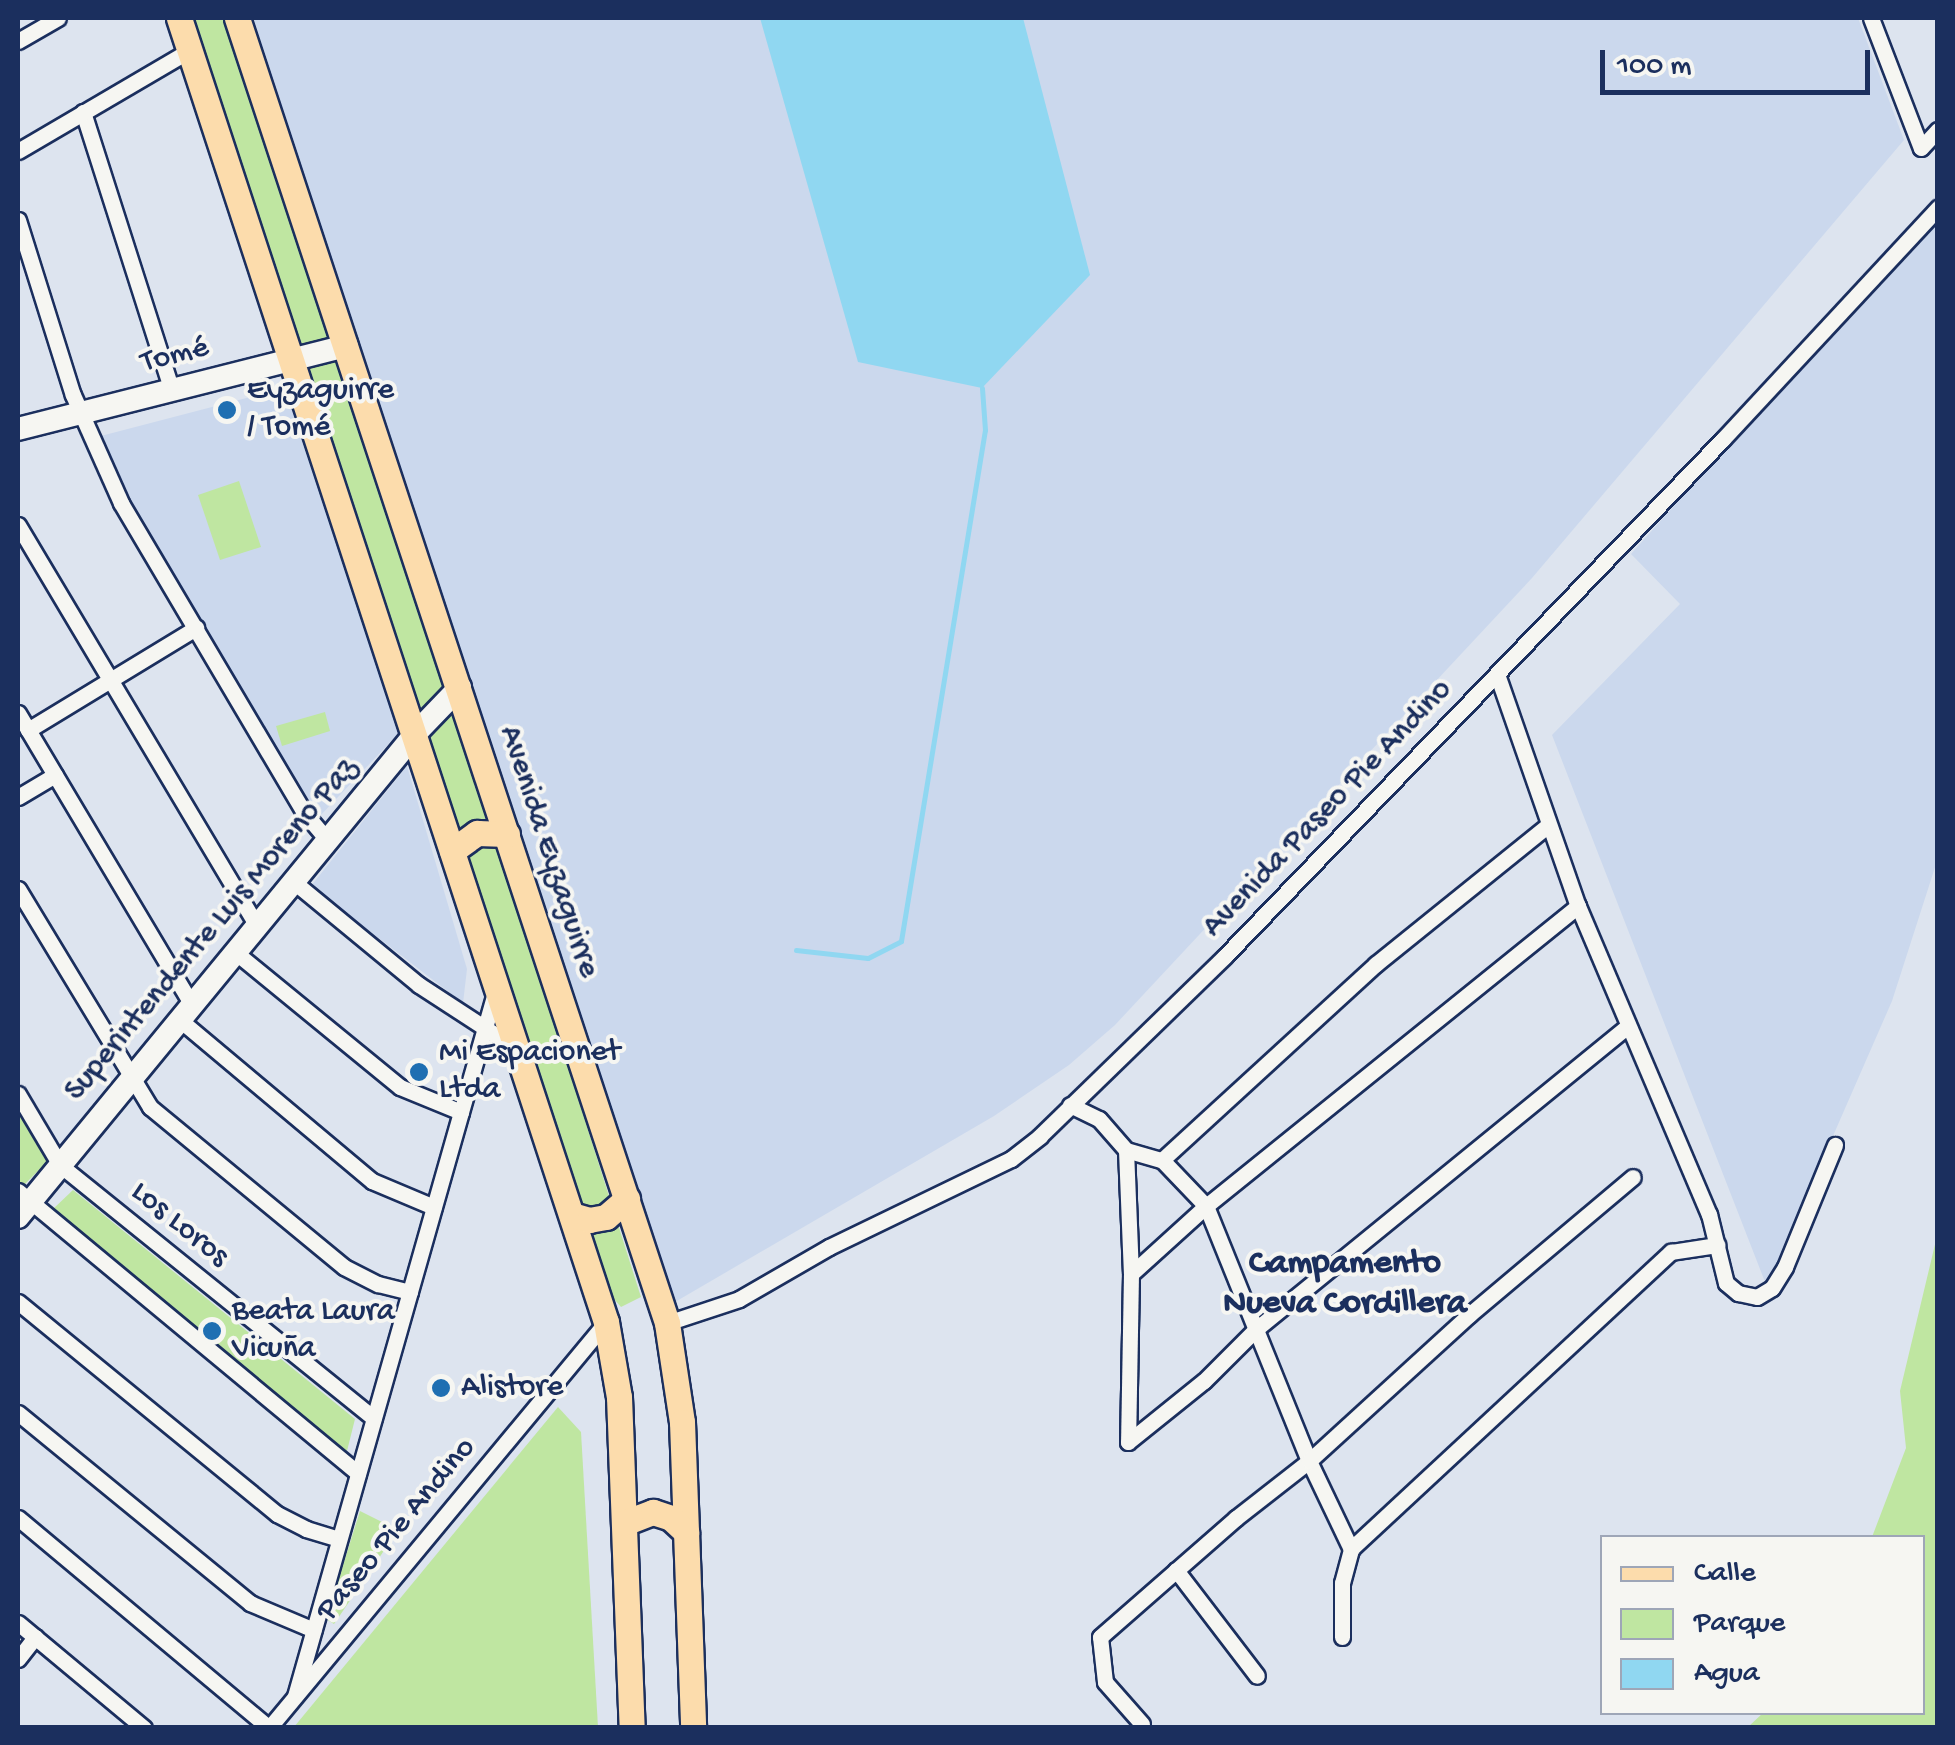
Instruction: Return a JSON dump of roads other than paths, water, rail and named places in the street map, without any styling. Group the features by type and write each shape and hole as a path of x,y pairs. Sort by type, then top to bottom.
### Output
{"main road":[{"path":"179,18 606,1322 618,1397 632,1728"},
{"name":"Avenida Eyzaguirre","path":"236,18 348,346 667,1323 679,1386 693,1728"},
{"path":"452,851 477,833 507,834"},
{"path":"572,1215 589,1220 606,1217 628,1199"},
{"path":"624,1524 653,1512 672,1518 686,1532"}],"street":[{"path":"1871,18 1921,148 1938,130"},
{"path":"18,41 51,19"},
{"path":"18,151 190,50"},
{"path":"83,112 172,391"},
{"name":"Avenida Paseo Pie Andino","path":"667,1323 738,1300 844,1240 1011,1160 1136,1048 1938,208"},
{"path":"18,220 82,413 120,503 303,810 328,841"},
{"name":"Tomé","path":"18,429 348,346"},
{"path":"18,525 257,926"},
{"path":"28,730 196,628"},
{"path":"1496,674 1578,906 1708,1214 1726,1283 1738,1293 1757,1297 1772,1288 1785,1268 1835,1145"},
{"name":"Superintendente Luis Moreno Paz","path":"22,1203 60,1165 415,734 460,688"},
{"path":"18,712 186,1012 372,1181 434,1207"},
{"path":"18,797 54,775"},
{"path":"1162,1160 1376,964 1547,826"},
{"path":"294,882 418,985 484,1024 516,1049"},
{"path":"18,889 150,1107 344,1267 378,1284 410,1292"},
{"path":"1132,1274 1206,1206 1578,906"},
{"path":"236,952 400,1087 461,1112"},
{"path":"295,1696 496,989"},
{"path":"1126,1150 1132,1274 1128,1442 1204,1381 1255,1330 1628,1026"},
{"name":"Los Loros","path":"18,1094 60,1165 374,1418"},
{"path":"1070,1105 1099,1119 1126,1150 1162,1160 1206,1206 1309,1462 1351,1549"},
{"path":"1142,1724 1105,1682 1100,1637 1309,1462 1469,1315 1633,1177"},
{"path":"22,1203 358,1473"},
{"path":"1342,1637 1342,1583 1351,1549 1671,1252 1716,1244"},
{"path":"18,1302 277,1514 306,1530 340,1539"},
{"name":"Paseo Pie Andino","path":"269,1728 606,1322"},
{"path":"18,1413 250,1602 314,1630"},
{"path":"18,1518 269,1728"},
{"path":"1176,1570 1257,1676"},
{"path":"18,1622 144,1728"},
{"path":"18,1659 36,1638"}],"water":[{"path":"760,18 1023,18 1090,275 982,388 858,362"}],"waterway":[{"path":"796,950 868,958 901,941 985,430 982,388"}],"place":[{"name":"Eyzaguirre / Tomé","path":"227,410"},
{"name":"Mi Espacionet Ltda","path":"419,1072"},
{"name":"Beata Laura Vicuña","path":"212,1331"},
{"name":"Alistore","path":"441,1388"}],"district":[{"name":"Campamento Nueva Cordillera","path":"1345,1285"}]}
